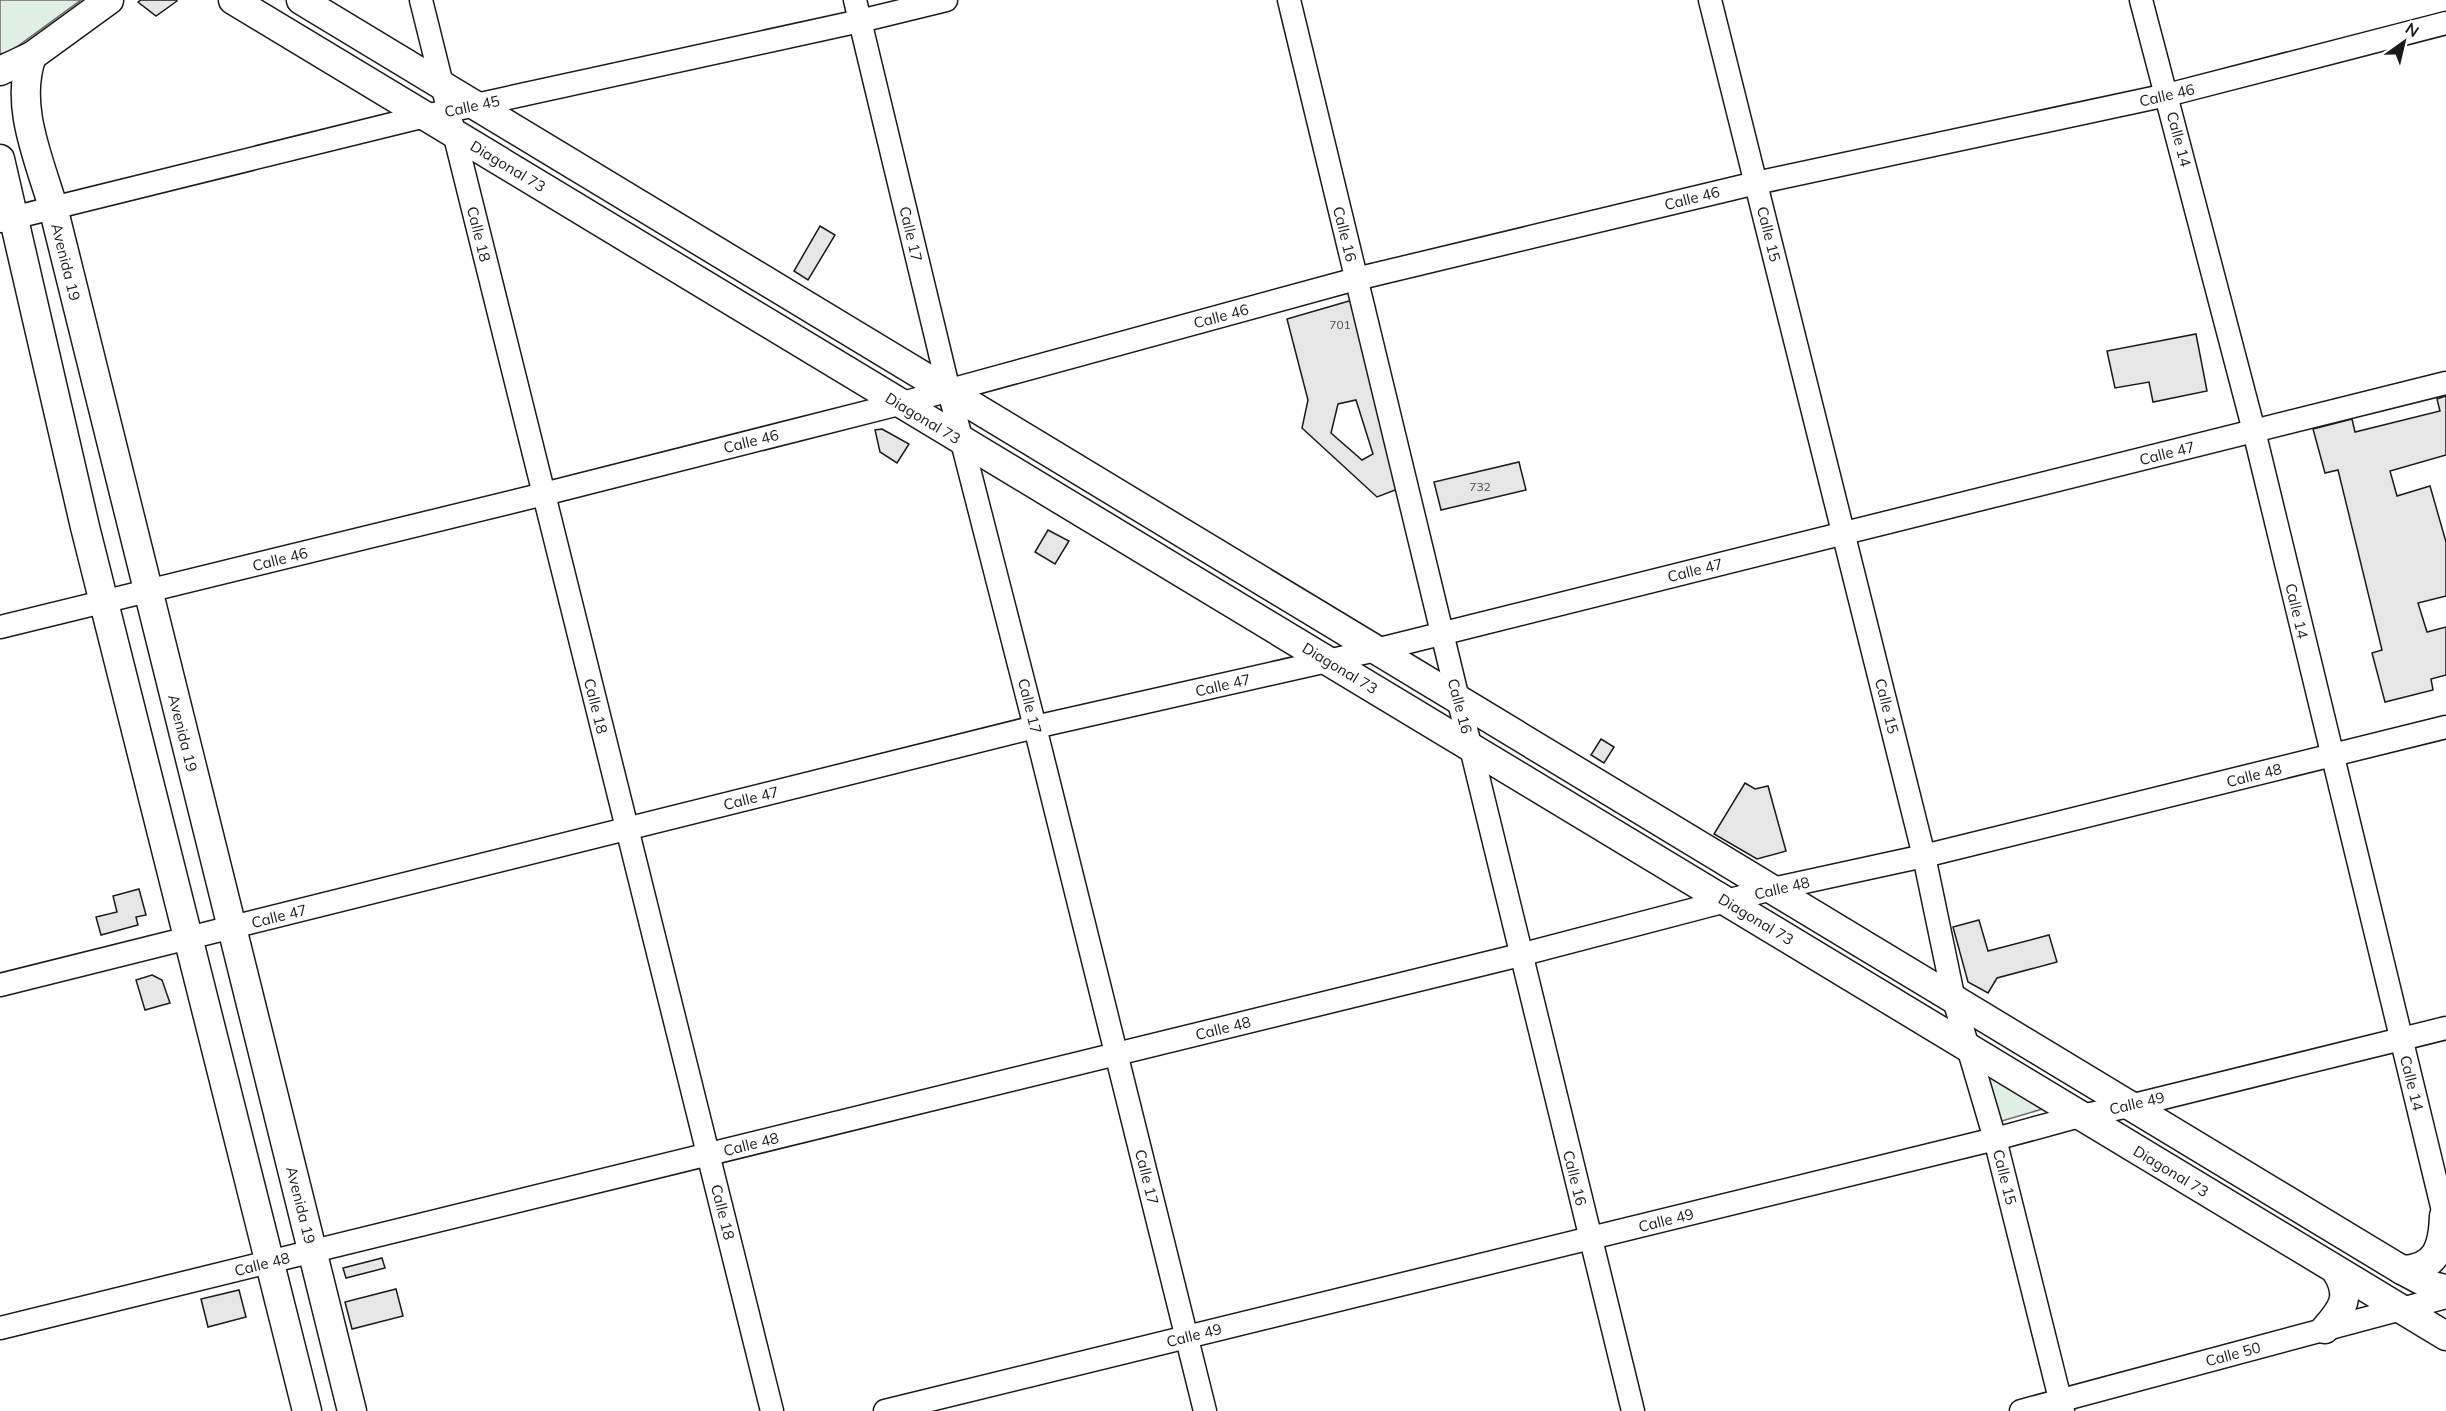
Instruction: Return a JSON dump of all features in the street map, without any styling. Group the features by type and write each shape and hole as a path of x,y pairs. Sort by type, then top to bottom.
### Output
{"main road":[{"path":"0,71 32,56 109,0"},
{"name":"Diagonal 73","path":"233,0 449,110 949,391 2130,1106 2424,1282 2446,1289"},
{"name":"Diagonal 73","path":"301,0 449,110 899,404 2446,1336"},
{"name":"Avenida 19","path":"32,56 25,82 26,109 53,207 352,1411"},
{"path":"0,159 7,219 307,1411"},
{"path":"2402,1269 2417,1268 2436,1254 2443,1240 2445,1220"},
{"path":"2325,1329 2341,1311 2344,1301 2342,1280 2336,1270"}],"street":[{"name":"Calle 18","path":"421,0 772,1411"},
{"name":"Calle 45","path":"7,219 858,10 946,0"},
{"name":"Calle 16","path":"1289,0 1441,633 1633,1411"},
{"name":"Calle 15","path":"1710,0 1924,856 1954,1000 1995,1139 2062,1406"},
{"name":"Calle 14","path":"2141,0 2168,95 2254,431 2445,1220"},
{"name":"Calle 17","path":"858,10 949,391 1205,1411"},
{"name":"Calle 46","path":"0,627 544,494 899,404 1356,279 1756,183 2168,95 2446,23"},
{"name":"Calle 47","path":"0,985 1035,727 1376,650 2446,383"},
{"name":"Calle 48","path":"0,1329 1520,955 1772,889 1924,856 2446,727"},
{"name":"Calle 49","path":"885,1411 2446,1028"},
{"name":"Calle 50","path":"2021,1411 2062,1406 2325,1329 2446,1297"}],"green space":[{"path":"0,0 81,0 11,51 0,54"},
{"path":"1983,1067 2046,1108 1995,1123"}],"building":[{"path":"141,0 177,1 156,16 138,2"},
{"path":"820,226 835,235 808,280 794,271"},
{"path":"1356,299 1403,487 1377,497 1302,428 1308,400 1287,319","holes":["1356,400 1373,454 1362,460 1331,433 1338,404"]},
{"path":"2196,334 2207,391 2153,402 2149,382 2115,388 2107,351"},
{"path":"2446,396 2446,455 2390,471 2397,496 2430,486 2446,542 2446,596 2418,603 2427,632 2446,627 2446,675 2431,679 2433,690 2385,702 2372,653 2382,650 2338,470 2325,473 2313,429 2352,419 2355,432 2440,411 2437,399"},
{"path":"882,429 909,444 897,463 880,452 875,430"},
{"path":"1519,462 1526,490 1441,510 1434,482"},
{"path":"1048,530 1069,541 1055,564 1035,552"},
{"path":"1601,739 1614,747 1604,763 1591,755"},
{"path":"1745,783 1755,789 1768,786 1786,851 1757,859 1714,834"},
{"path":"139,889 146,915 136,917 138,925 101,935 96,917 117,912 113,896"},
{"path":"1979,920 1988,951 2049,935 2057,962 1997,978 1988,993 1968,982 1953,927"},
{"path":"152,975 162,980 170,1003 145,1010 136,980"},
{"path":"382,1258 385,1268 346,1278 343,1268"},
{"path":"396,1289 403,1316 352,1329 345,1302"},
{"path":"239,1290 246,1317 208,1327 201,1299"}]}
